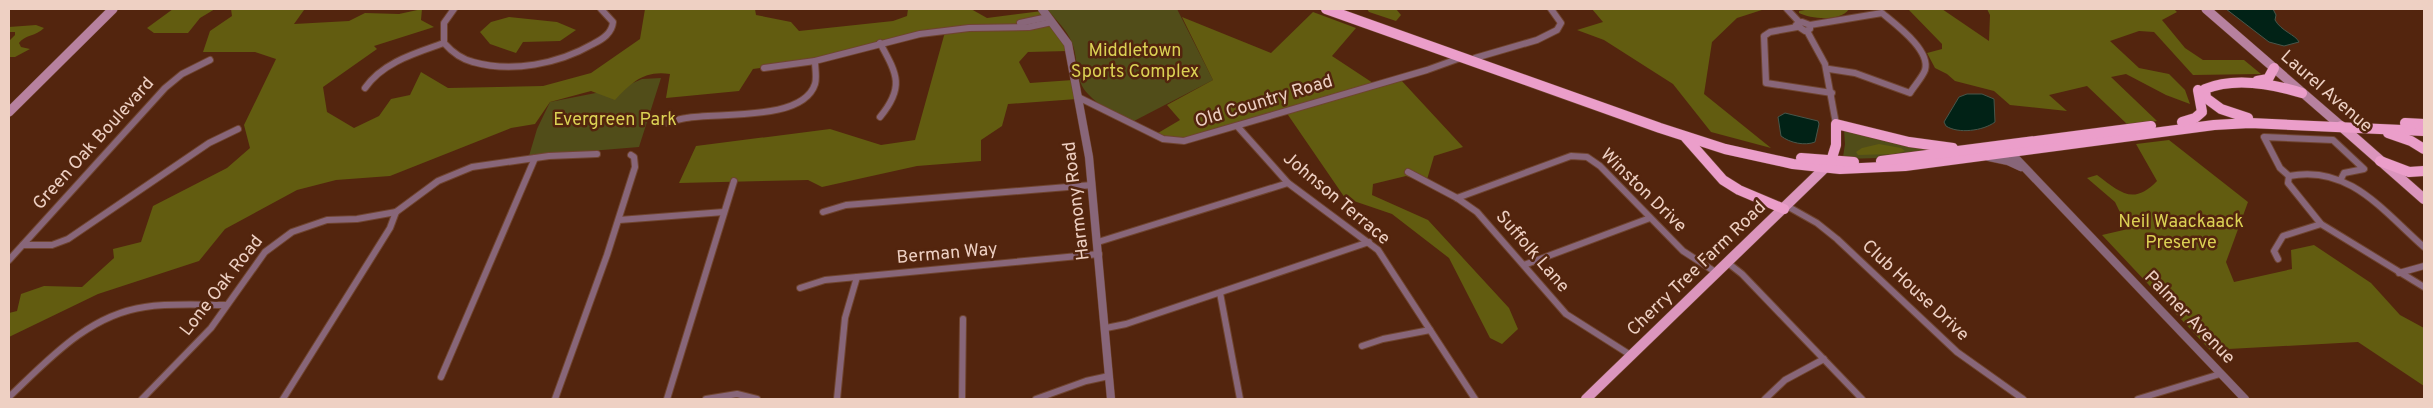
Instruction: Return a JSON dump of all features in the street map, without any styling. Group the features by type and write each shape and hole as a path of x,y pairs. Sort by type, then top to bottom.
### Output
{"highway":[{"path":"1326,9 1679,134 1757,157 1829,165 1899,166 1983,152 2214,125 2250,123 2424,124"},
{"path":"1338,9 1709,138 1764,152 1829,165"},
{"path":"2182,122 2201,114 2202,106 2198,93 2204,84 2262,81 2270,77 2274,68"},
{"path":"2248,118 2212,104 2204,94 2205,89 2218,85 2267,85 2288,87 2302,92"},
{"path":"2007,149 2182,122 2248,118 2338,124 2362,128 2402,137 2424,149"},
{"path":"1829,165 1836,145 1836,124 1925,145 1983,152"},
{"path":"2362,128 2424,131"},
{"path":"1679,134 1695,145 1714,173 1724,181 1737,189 1786,207"},
{"path":"2380,161 2402,170 2424,171"}],"main road":[{"path":"9,112 113,9"},
{"name":"Laurel Avenue","path":"2206,9 2424,199"},
{"name":"Cherry Tree Farm Road","path":"1586,399 1829,165"}],"street":[{"path":"454,9 444,23 444,43 461,58 481,64 551,62 581,52 608,34 612,28 612,22 601,9"},
{"name":"Harmony Road","path":"1042,9 1068,44 1078,97 1092,185 1111,399"},
{"path":"1475,58 1492,51 1513,48 1555,33 1560,27 1560,22 1551,9"},
{"path":"1786,9 1798,25"},
{"path":"1829,69 1855,72 1910,93 1925,69 1925,64 1917,46 1882,13 1809,28 1798,25 1770,32 1764,36 1766,83 1832,93"},
{"path":"764,68 815,61 920,34 977,28 1029,27 1050,19"},
{"path":"1809,28 1829,69 1836,124"},
{"path":"365,88 374,76 390,66 444,43"},
{"path":"880,43 897,76 898,86 893,101 880,116"},
{"name":"Old Country Road","path":"1078,97 1168,141 1187,141 1463,58"},
{"name":"Green Oak Boulevard","path":"9,260 165,88 182,74 210,60"},
{"path":"667,123 682,118 768,112 803,101 812,93 817,81 815,61"},
{"name":"Johnson Terrace","path":"1238,126 1288,183 1369,242 1383,256 1475,399"},
{"path":"23,245 52,245 68,239 209,143 238,129"},
{"path":"2341,179 2344,173 2364,169 2333,140 2264,137 2280,168 2288,176 2288,183 2321,224 2398,273 2424,287"},
{"name":"Palmer Avenue","path":"2007,149 2245,399"},
{"name":"Palmer Avenue","path":"1983,152 2008,161 2029,172"},
{"name":"Lone Oak Road","path":"142,399 201,340 264,252 292,232 326,220 357,219 396,212 431,185 453,174 479,166 535,158 597,154"},
{"path":"555,399 619,220 635,167 634,157 631,155"},
{"name":"Winston Drive","path":"1457,198 1571,156 1580,156 1595,161 1683,251 1717,273"},
{"path":"441,377 535,158"},
{"name":"Suffolk Lane","path":"1408,172 1457,198 1482,217 1566,314 1632,356"},
{"path":"2288,176 2298,173 2318,174 2341,179 2358,187 2424,248"},
{"path":"666,399 734,181"},
{"path":"1098,242 1288,183"},
{"path":"823,212 846,205 1092,185"},
{"name":"Club House Drive","path":"1786,207 1834,236 1957,352 2023,399"},
{"path":"283,399 390,228 396,212"},
{"path":"619,220 724,212"},
{"path":"1524,265 1650,218"},
{"path":"2278,260 2274,251 2282,236 2321,224"},
{"path":"1106,328 1220,293 1369,242"},
{"name":"Berman Way","path":"800,288 820,281 1099,254"},
{"path":"1728,263 1742,274 1862,399"},
{"path":"2398,273 2424,266"},
{"path":"837,399 845,318 857,278"},
{"path":"1220,293 1240,399"},
{"path":"9,397 75,337 109,317 144,306 226,305"},
{"path":"962,399 963,319"},
{"path":"1362,346 1383,339 1430,330"},
{"path":"1765,399 1785,380 1824,359"},
{"path":"2138,399 2220,374"},
{"path":"1036,399 1086,381 1109,376"},
{"path":"706,399 737,394 757,399"}],"green space":[{"path":"173,9 215,9 200,18 188,33 154,33 147,28"},
{"path":"231,9 304,10 294,24 349,21 365,13 399,14 422,9 421,20 434,27 374,46 377,49 323,87 327,112 354,128 379,116 391,99 410,95 421,72 448,88 543,86 591,73 640,39 645,9 755,9 756,15 791,22 799,31 893,21 907,16 908,9 971,9 987,18 1042,11 1068,51 1028,52 1019,62 1030,83 1073,80 1077,99 1008,104 1002,126 981,140 981,161 917,166 822,187 808,180 679,183 696,146 830,129 881,145 915,140 945,32 820,60 753,69 739,91 666,98 670,74 653,74 633,83 615,100 591,91 550,102 535,124 511,128 390,176 336,180 297,190 225,229 199,261 98,294 9,337 9,313 17,311 21,294 44,286 82,287 114,258 113,249 141,242 153,206 227,168 250,148 244,125 276,59 255,52 203,52 210,31 232,16"},
{"name":"Middletown Sports Complex","path":"1047,9 1177,9 1213,80 1134,121 1103,106 1093,99 1084,88 1079,76 1070,38"},
{"path":"1367,9 1396,9 1401,15 1396,21 1369,12"},
{"path":"1592,9 1765,9 1737,18 1712,42 1704,94 1771,148 1711,132 1673,84 1604,40 1577,30 1603,22"},
{"path":"1811,9 1849,9 1840,16 1833,18 1811,17 1799,13 1799,11"},
{"path":"1908,9 1942,9 1989,41 1990,15 1987,9 2174,9 2177,12 2162,20 2185,48 2203,60 2244,60 2261,74 2193,75 2154,32 2139,31 2110,41 2139,68 2169,74 2185,90 2190,104 2166,95 2126,74 2111,77 2157,121 2128,125 2087,86 2049,95 2067,111 2010,105 1994,91 1955,81 1947,74 1935,68 1927,53 1942,49 1942,44"},
{"path":"1313,12 1356,28 1332,56 1376,85 1400,79 1463,147 1434,156 1426,183 1406,176 1373,184 1372,195 1428,220 1509,308 1518,329 1502,344 1490,338 1449,258 1392,214 1345,198 1286,112 1171,142 1153,136 1180,120 1167,105 1213,80 1182,17 1271,53"},
{"path":"509,17 557,22 576,30 560,41 523,42 516,53 490,44 480,32 491,22"},
{"path":"36,25 44,28 38,33 24,38 19,43 21,47 30,49 15,57 9,57 9,41 15,35 15,32 9,32 9,27"},
{"name":"Evergreen Park","path":"661,78 639,147 529,156 537,129 550,102 621,88 642,79"},
{"path":"1844,130 1935,149 1878,158 1846,159 1843,157 1845,144"},
{"name":"Neil Waackaack Preserve","path":"2169,140 2248,202 2226,262 2234,282 2292,269 2291,250 2314,245 2371,283 2400,315 2424,328 2424,386 2358,342 2210,350 2102,235 2128,229 2115,202 2087,178 2097,175 2113,187 2127,194 2141,193 2157,181 2136,144"},
{"path":"1879,144 1901,148 1905,151 1894,154 1858,155 1856,152 1862,148"}],"shaded area":[{"path":"2226,9 2273,9 2276,15 2275,20 2278,24 2299,42 2284,46 2269,42"},
{"path":"1967,94 1982,94 1994,99 1995,122 1984,128 1964,131 1946,126 1944,122 1959,97"},
{"path":"1785,113 1818,121 1815,142 1807,144 1798,143 1781,136 1778,117"}]}
